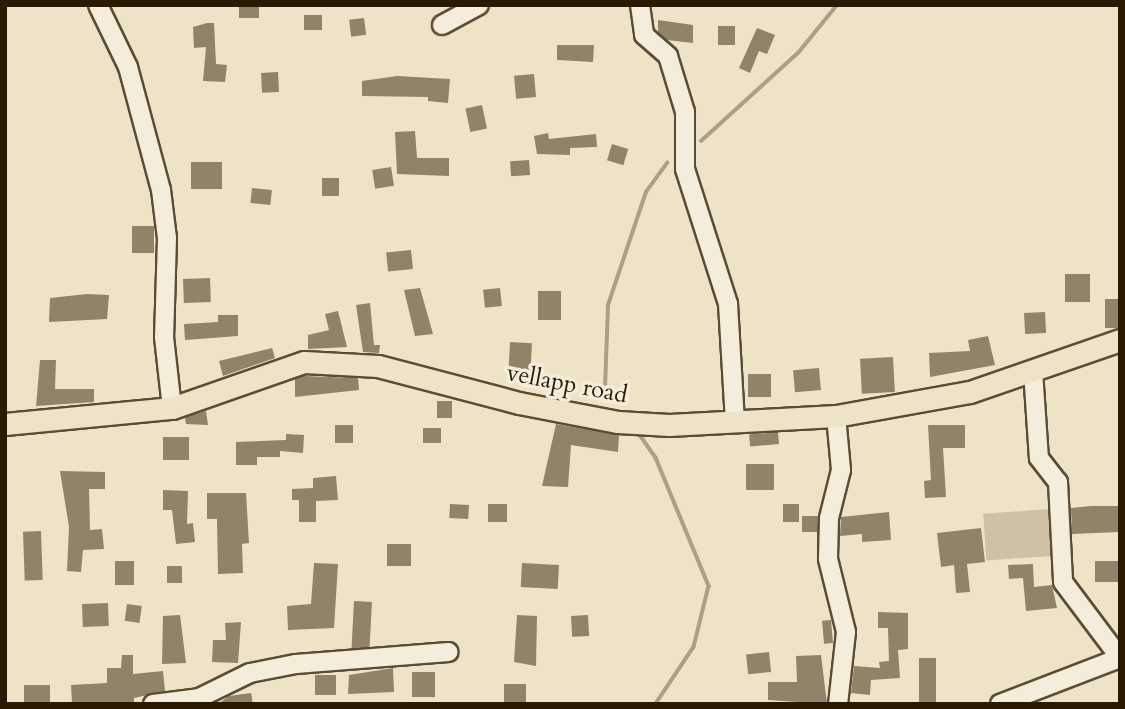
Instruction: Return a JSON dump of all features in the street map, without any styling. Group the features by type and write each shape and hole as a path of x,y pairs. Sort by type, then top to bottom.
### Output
{"main road":[{"name":"vellapp road","path":"5,424 172,408 304,362 378,366 519,403 618,422 735,422 836,416 970,392 1120,340"}],"street":[{"path":"98,5 128,67 161,190 167,238 164,337 172,408"},
{"path":"442,25 479,5"},
{"path":"640,5 644,35 668,56 685,112 685,169 727,304 735,422"},
{"path":"1000,704 1120,658 1063,582 1058,482 1039,458 1033,371"},
{"path":"836,416 841,470 829,517 828,559 846,632 838,704"},
{"path":"153,704 199,698 250,673 296,664 449,652"}],"shaded area":[{"path":"1050,509 1053,556 986,561 983,514"}],"building":[{"path":"239,5 259,5 259,18 239,18"},
{"path":"304,15 322,15 322,30 304,30"},
{"path":"364,18 366,35 351,37 349,20"},
{"path":"658,20 693,25 693,43 667,40 658,32"},
{"path":"214,23 216,64 227,65 225,82 203,81 206,47 194,48 193,27"},
{"path":"718,26 735,26 735,45 718,45"},
{"path":"757,28 775,35 767,54 759,51 750,73 739,68"},
{"path":"557,45 594,45 593,62 557,60"},
{"path":"278,72 279,92 262,93 261,73"},
{"path":"534,74 536,97 516,99 514,76"},
{"path":"397,76 450,79 448,103 428,101 428,97 362,96 362,81"},
{"path":"482,105 487,128 470,132 465,109"},
{"path":"415,131 417,158 449,158 449,176 397,174 395,132"},
{"path":"548,133 549,139 596,134 597,147 570,148 570,155 537,154 534,136"},
{"path":"612,144 628,149 623,165 607,160"},
{"path":"529,160 530,175 511,176 510,161"},
{"path":"191,162 222,162 222,189 191,189"},
{"path":"391,167 394,186 375,189 372,170"},
{"path":"322,178 339,178 339,196 322,196"},
{"path":"252,188 272,190 270,205 250,203"},
{"path":"132,226 154,226 154,253 132,253"},
{"path":"411,250 413,269 388,272 386,253"},
{"path":"1065,274 1090,274 1090,302 1065,302"},
{"path":"210,278 211,302 184,303 183,279"},
{"path":"420,288 433,334 415,336 404,290"},
{"path":"500,288 502,306 485,308 483,290"},
{"path":"538,291 561,291 561,320 538,320"},
{"path":"87,294 109,295 107,319 49,322 50,298"},
{"path":"1105,299 1120,299 1120,328 1105,328"},
{"path":"370,303 374,345 380,345 379,353 363,352 356,305"},
{"path":"338,311 347,347 308,349 308,335 329,330 325,314"},
{"path":"1045,312 1046,333 1025,334 1024,313"},
{"path":"218,315 238,315 238,336 185,340 184,324 218,322"},
{"path":"988,336 995,365 930,377 929,353 970,351 968,340"},
{"path":"510,342 532,343 531,370 509,369"},
{"path":"272,348 275,358 223,376 219,361"},
{"path":"893,357 895,392 862,394 860,359"},
{"path":"40,360 56,360 55,389 94,389 94,402 36,406"},
{"path":"819,368 821,390 795,392 793,370"},
{"path":"748,374 771,374 771,397 748,397"},
{"path":"304,376 358,378 359,390 295,397 295,379"},
{"path":"437,401 452,401 452,418 437,418"},
{"path":"206,411 208,425 186,424 185,417"},
{"path":"556,424 619,435 618,452 571,445 568,487 542,486"},
{"path":"335,425 353,425 353,443 335,443"},
{"path":"928,425 965,425 965,448 943,448 946,497 925,498 924,481 931,480"},
{"path":"423,428 441,428 441,443 423,443"},
{"path":"778,432 779,444 750,446 749,435"},
{"path":"286,434 304,435 303,453 280,451 280,457 257,457 257,465 236,465 236,442 286,440"},
{"path":"163,437 189,437 189,460 163,460"},
{"path":"746,464 774,464 774,490 746,490"},
{"path":"60,471 105,472 105,489 89,489 90,530 102,529 104,549 83,550 81,572 67,571 69,527"},
{"path":"336,476 338,500 316,501 316,522 299,522 299,500 292,500 292,489 313,488 313,478"},
{"path":"163,490 188,491 187,524 193,523 195,542 176,544 172,510 163,510"},
{"path":"207,493 246,493 249,543 242,544 243,573 218,574 217,519 207,519"},
{"path":"450,504 469,505 468,519 449,518"},
{"path":"488,504 507,504 507,522 488,522"},
{"path":"783,504 799,504 799,522 783,522"},
{"path":"1120,506 1120,532 1072,534 1071,508"},
{"path":"889,512 891,540 862,542 862,534 840,536 841,517"},
{"path":"802,516 818,516 818,532 802,532"},
{"path":"981,528 985,562 967,564 970,592 956,593 954,565 941,567 937,533"},
{"path":"41,531 43,580 25,581 23,532"},
{"path":"387,544 411,544 411,566 387,566"},
{"path":"115,561 134,561 134,585 115,585"},
{"path":"1095,561 1120,561 1120,582 1095,582"},
{"path":"314,563 338,564 334,628 288,630 287,606 311,604"},
{"path":"522,563 559,565 558,589 521,587"},
{"path":"1033,564 1034,587 1052,585 1057,608 1026,611 1023,578 1009,579 1008,565"},
{"path":"167,566 182,566 182,583 167,583"},
{"path":"354,601 372,602 370,649 352,648"},
{"path":"108,603 109,626 83,627 82,604"},
{"path":"127,604 142,606 139,623 125,621"},
{"path":"878,612 908,613 908,649 898,650 900,678 871,680 870,695 851,693 854,666 880,668 879,662 889,661 888,628 878,628"},
{"path":"180,615 186,663 162,664 163,616"},
{"path":"517,615 537,616 536,666 514,662"},
{"path":"588,615 589,636 572,637 571,616"},
{"path":"831,620 833,643 824,644 822,621"},
{"path":"241,622 238,663 212,662 213,640 226,640 225,623"},
{"path":"769,652 771,672 748,674 746,654"},
{"path":"122,655 133,655 133,674 163,671 165,691 134,698 134,704 72,704 71,685 107,683 107,668 121,668"},
{"path":"821,655 827,704 768,700 768,682 797,682 796,656"},
{"path":"919,658 936,658 936,704 919,704"},
{"path":"393,668 394,692 348,694 349,675"},
{"path":"412,672 435,672 435,697 412,697"},
{"path":"315,675 336,675 336,695 315,695"},
{"path":"504,684 526,684 526,704 504,704"},
{"path":"24,685 50,685 50,704 24,704"},
{"path":"251,693 253,704 218,704 229,696"}],"waterway":[{"path":"701,141 798,53 837,5"},
{"path":"616,402 605,388 608,305 646,192 667,163"},
{"path":"640,435 656,458 709,586 694,647 656,704"}]}
